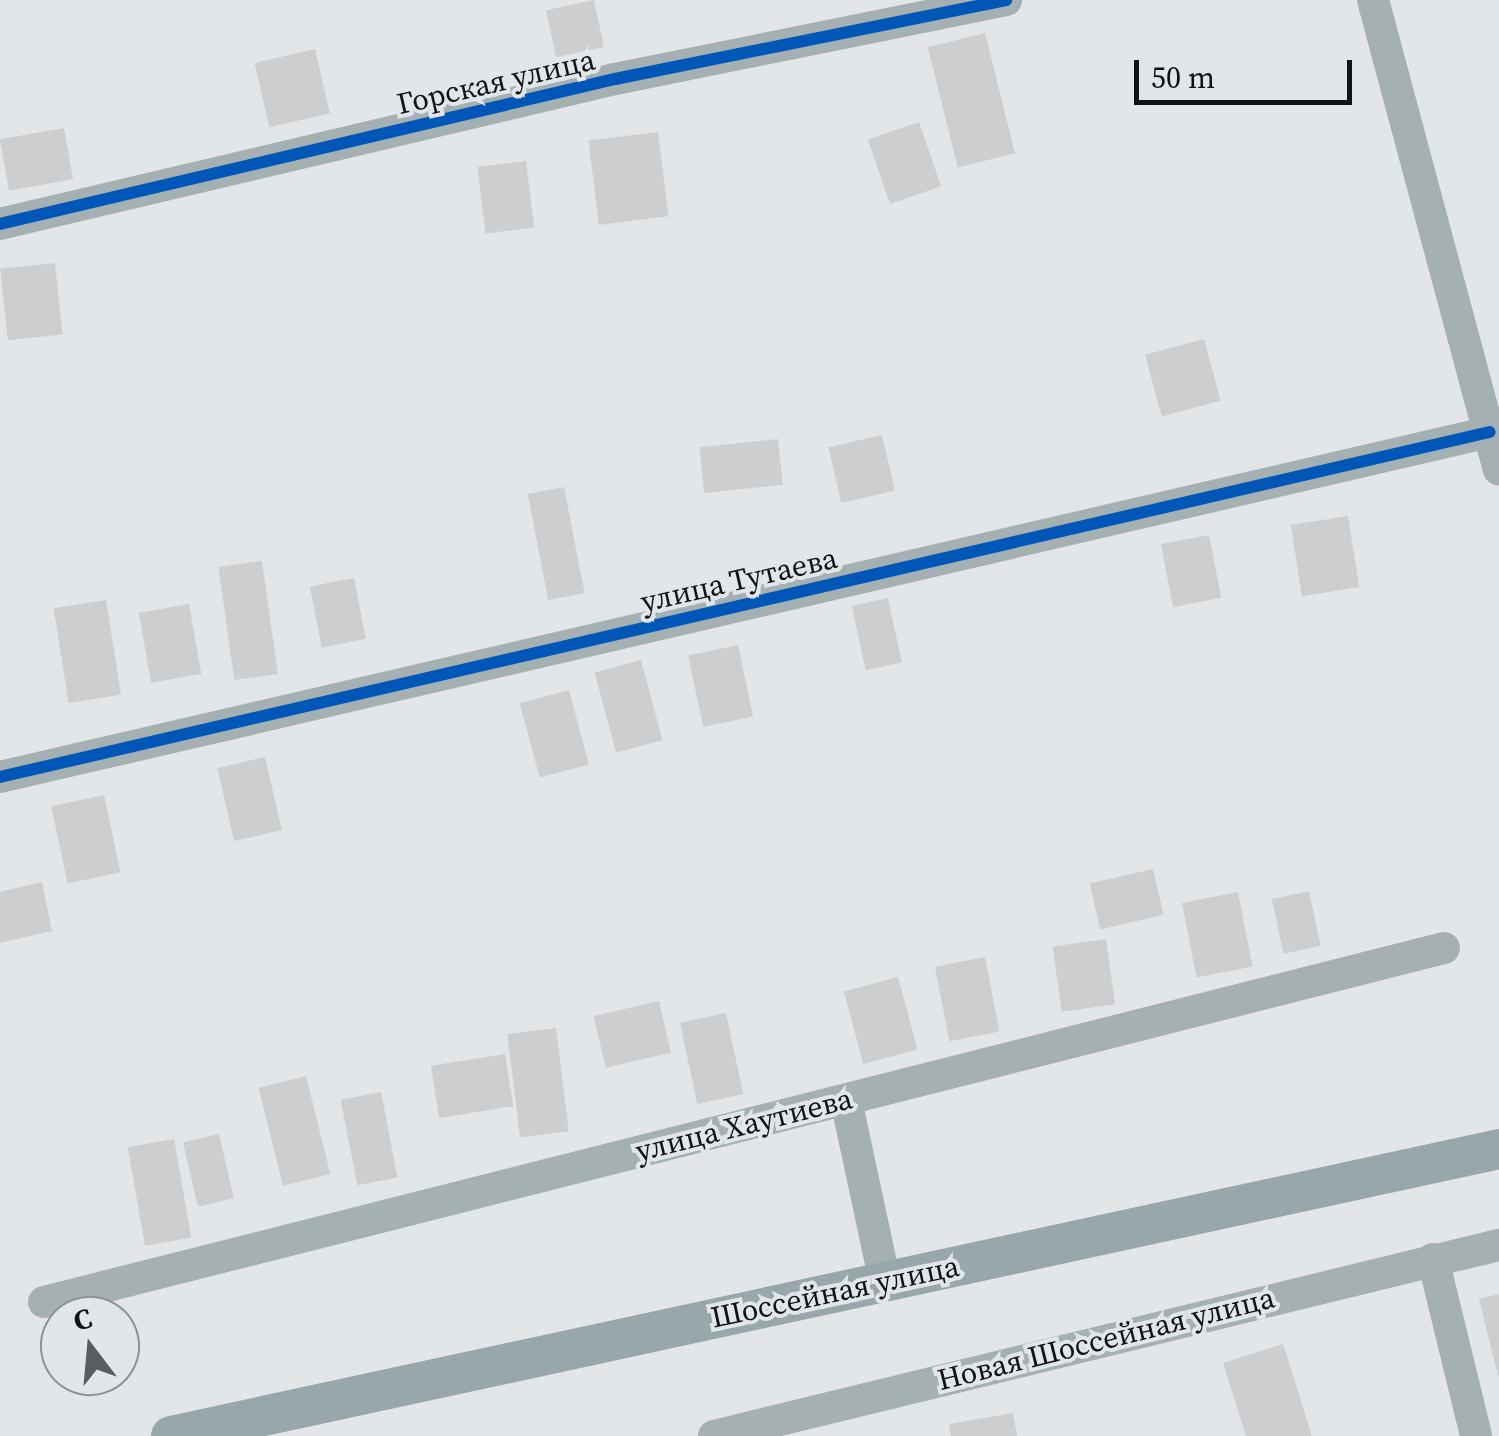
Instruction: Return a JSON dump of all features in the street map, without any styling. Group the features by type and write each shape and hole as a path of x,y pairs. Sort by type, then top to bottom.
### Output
{"main road":[{"name":"Шоссейная улица","path":"171,1436 1499,1148"}],"street":[{"name":"Горская улица","path":"0,224 615,80 1006,0"},
{"path":"1372,0 1499,469"},
{"name":"улица Тутаева","path":"0,777 1490,432"},
{"name":"улица Хаутиева","path":"68,1296 1444,948"},
{"path":"846,1100 885,1282"},
{"name":"Новая Шоссейная улица","path":"714,1436 1499,1245"},
{"path":"1433,1258 1476,1436"}],"building":[{"path":"594,0 604,47 556,57 546,10"},
{"path":"985,33 1015,153 958,168 928,47"},
{"path":"315,49 330,113 269,127 255,63"},
{"path":"919,122 941,186 890,204 868,140"},
{"path":"64,128 73,179 9,190 0,139"},
{"path":"658,132 668,216 599,225 589,141"},
{"path":"526,161 534,228 486,233 477,167"},
{"path":"55,263 63,335 8,340 0,269"},
{"path":"1204,339 1221,401 1162,417 1145,355"},
{"path":"882,435 895,491 841,503 828,447"},
{"path":"778,439 783,485 704,493 699,447"},
{"path":"564,487 585,593 548,600 528,494"},
{"path":"1348,516 1359,587 1302,596 1291,525"},
{"path":"1209,535 1221,598 1173,607 1161,544"},
{"path":"262,561 278,674 234,680 218,567"},
{"path":"354,578 366,639 322,647 310,587"},
{"path":"888,598 902,663 866,670 852,606"},
{"path":"106,600 121,695 69,703 54,608"},
{"path":"189,604 201,674 151,683 139,613"},
{"path":"738,645 753,716 703,727 688,656"},
{"path":"641,660 662,740 616,753 595,672"},
{"path":"569,690 589,764 540,778 520,703"},
{"path":"265,757 282,830 234,841 217,768"},
{"path":"104,795 120,872 68,884 51,806"},
{"path":"1153,869 1164,915 1100,929 1090,884"},
{"path":"42,882 52,931 0,943 0,892"},
{"path":"1309,891 1321,946 1283,954 1272,899"},
{"path":"1238,892 1253,967 1197,977 1182,903"},
{"path":"1106,939 1115,1004 1062,1012 1053,947"},
{"path":"985,957 1000,1032 949,1041 935,967"},
{"path":"898,977 917,1049 863,1064 844,991"},
{"path":"659,1001 671,1053 606,1068 594,1016"},
{"path":"726,1013 743,1094 697,1104 680,1023"},
{"path":"556,1028 569,1131 520,1137 507,1034"},
{"path":"505,1054 513,1106 439,1118 431,1066"},
{"path":"306,1076 330,1174 283,1186 258,1088"},
{"path":"381,1092 398,1177 357,1185 341,1100"},
{"path":"219,1134 234,1198 198,1207 183,1142"},
{"path":"174,1139 191,1237 145,1246 128,1147"},
{"path":"1499,1294 1499,1375 1498,1376 1479,1299"},
{"path":"1283,1344 1312,1436 1246,1436 1223,1363"},
{"path":"1013,1413 1017,1436 951,1436 949,1424"}],"cycle path":[{"path":"0,224 615,79 1006,0"},
{"path":"0,777 1490,432"}]}
